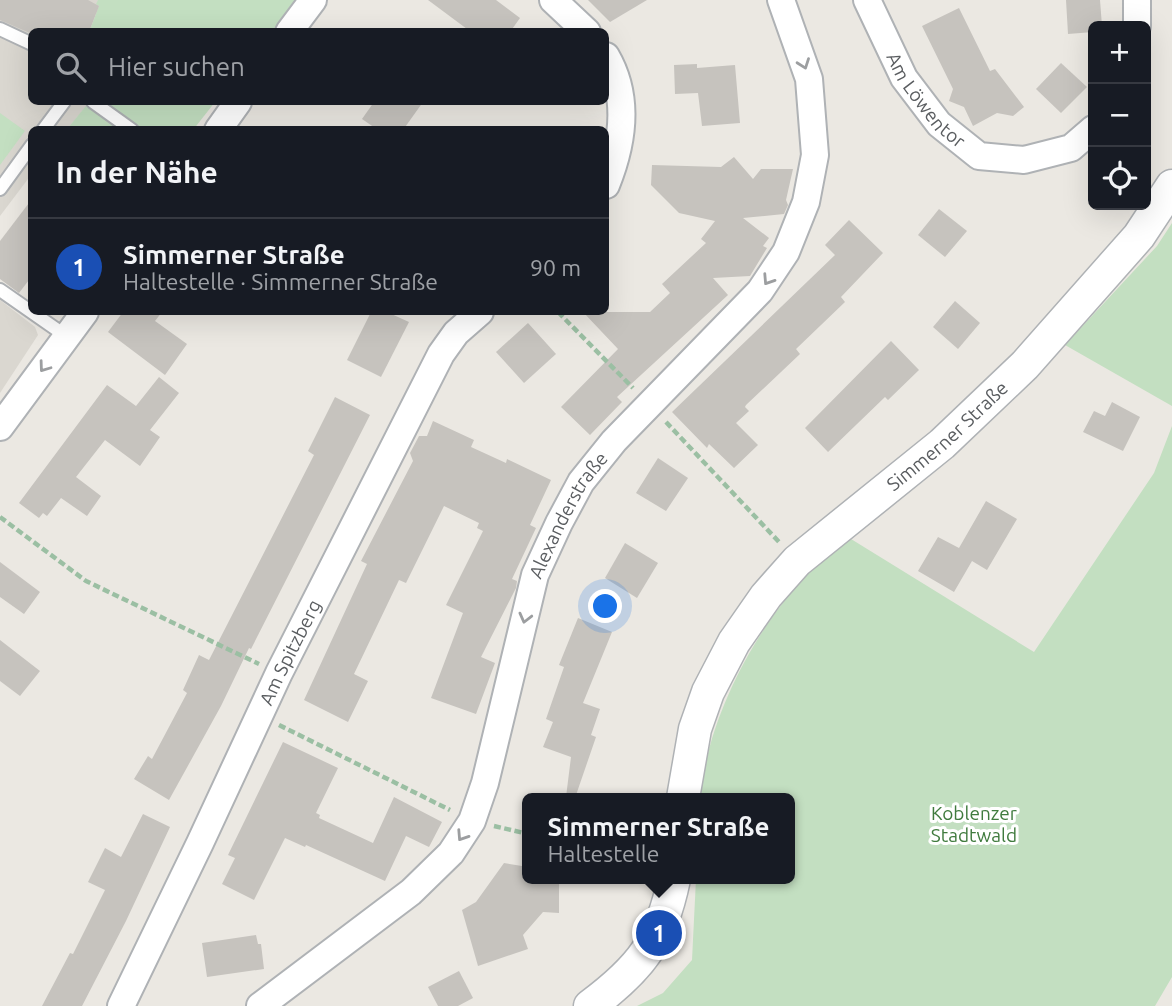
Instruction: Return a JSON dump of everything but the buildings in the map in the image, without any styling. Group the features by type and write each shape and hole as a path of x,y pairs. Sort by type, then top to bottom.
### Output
{"street":[{"path":"292,28 313,0"},
{"path":"553,0 583,28"},
{"name":"Alexanderstraße","path":"260,1006 411,892 451,853 472,821 485,783 535,575 581,482 614,441 760,291 786,252 806,202 815,155 809,79 781,0"},
{"name":"Am Löwentor","path":"867,0 904,78 939,124 979,156 1024,160 1071,148 1088,133"},
{"path":"1137,0 1137,21"},
{"path":"609,61 621,98 622,127 617,157 609,177"},
{"path":"221,126 236,105"},
{"name":"Simmerner Straße","path":"684,793 695,729 708,692 734,642 766,596 797,561 942,444 1025,365 1139,236 1172,186"},
{"path":"0,427 83,315"},
{"name":"Am Spitzberg","path":"121,1006 279,673 441,354 456,334 477,315"},
{"path":"590,1006 621,983 646,955 662,924 673,884"}],"lane":[{"path":"0,29 28,42"},
{"path":"46,126 62,105"},
{"path":"97,105 126,126"},
{"path":"0,189 28,150"},
{"path":"0,290 28,310"},
{"path":"36,315 66,336"}],"path":[{"path":"561,315 770,532"},
{"path":"0,517 86,581 279,673"},
{"path":"260,715 472,821 522,833"}],"shaded area":[{"path":"0,0 146,0 46,28 28,28 28,105 87,105 70,126 28,126 28,179 0,216"},
{"path":"0,300 35,327 38,335 0,393"}],"green space":[{"path":"98,0 297,0 274,28 91,28 99,6 96,4"},
{"path":"108,105 213,105 196,126 139,126"},
{"path":"86,106 114,126 69,126"},
{"path":"0,113 25,131 0,165"},
{"path":"1172,223 1172,406 1065,345 1157,246"},
{"name":"Koblenzer Stadtwald","path":"1172,426 1172,977 1155,1006 637,1006 663,993 692,960 696,884 795,884 795,793 702,793 712,739 737,677 770,620 809,573 851,539 1034,652 1154,473"}],"place":[{"name":"Simmerner Straße","path":"659,933"}]}
